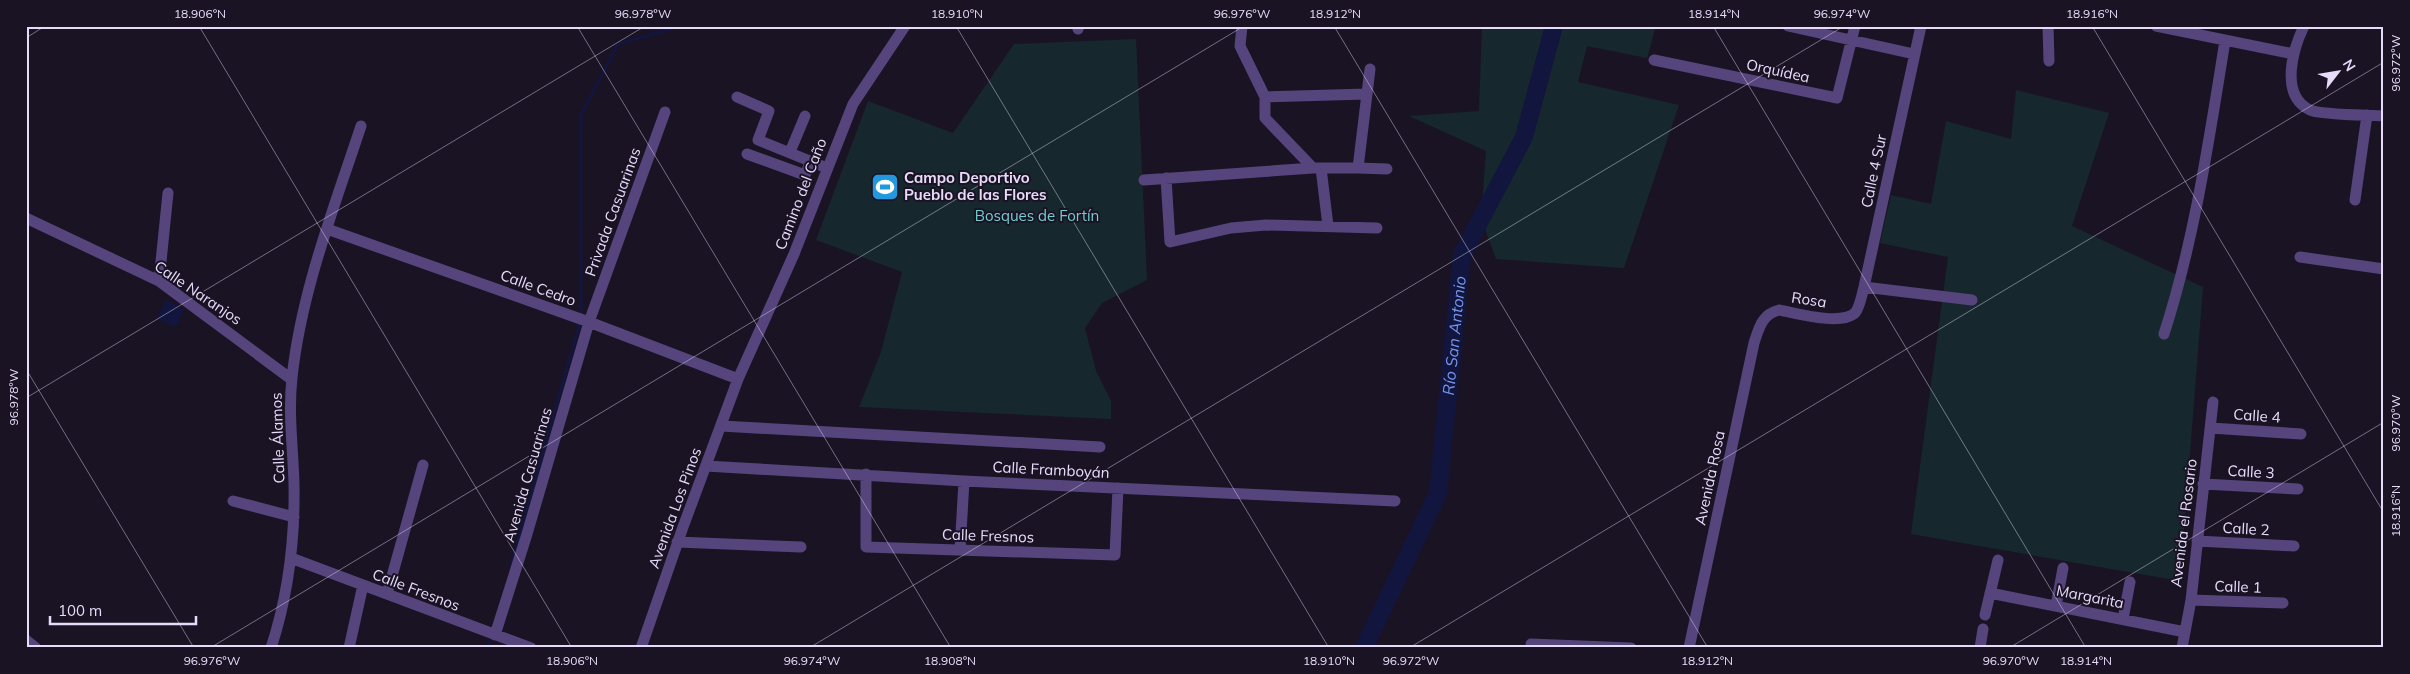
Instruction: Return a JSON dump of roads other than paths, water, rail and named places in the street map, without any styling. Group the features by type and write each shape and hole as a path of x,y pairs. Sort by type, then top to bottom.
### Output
{"street":[{"name":"Camino del Caño","path":"738,379 794,254 853,104 905,26"},
{"path":"1242,26 1240,46 1265,97 1265,118 1289,146 1317,168 1328,226"},
{"path":"1788,26 1914,54"},
{"path":"1853,40 1855,26"},
{"name":"Calle 4 Sur","path":"1848,317 1857,311 1864,287 1921,26"},
{"path":"2048,26 2050,61"},
{"path":"2156,26 2294,54"},
{"path":"2304,26 2290,71 2292,82 2301,103 2311,111 2384,116"},
{"name":"Orquídea","path":"1654,60 1837,98 1853,40"},
{"path":"2164,334 2180,287 2200,196 2225,41"},
{"path":"1358,168 1370,69"},
{"path":"1265,97 1367,94"},
{"path":"736,97 769,111 758,140 827,168"},
{"name":"Privada Casuarinas","path":"588,322 665,112"},
{"path":"2355,200 2367,115"},
{"path":"790,152 805,116"},
{"name":"Calle Álamos","path":"268,647 291,558 294,482 290,427 291,378 300,327 327,229 361,126"},
{"path":"747,154 805,175 811,161"},
{"path":"1144,180 1317,168 1387,169"},
{"path":"1166,178 1170,242 1240,227 1266,225 1377,228"},
{"path":"159,281 168,193"},
{"name":"Calle Naranjos","path":"26,218 159,281 291,378"},
{"name":"Calle Cedro","path":"327,229 588,322 738,379"},
{"path":"2300,257 2384,269"},
{"path":"1864,287 1972,300"},
{"name":"Rosa","path":"1765,316 1779,310 1837,320 1848,317"},
{"name":"Avenida Rosa","path":"1689,648 1754,343 1765,316"},
{"name":"Avenida Casuarinas","path":"495,635 527,534 588,322"},
{"name":"Avenida Los Pinos","path":"641,648 738,379"},
{"name":"Avenida el Rosario","path":"2182,648 2191,600 2213,402"},
{"path":"721,426 1100,447"},
{"name":"Calle 4","path":"2211,428 2301,434"},
{"path":"387,594 423,465"},
{"name":"Calle Framboyán","path":"706,466 964,481 1395,501"},
{"name":"Calle Fresnos","path":"866,474 866,547 1115,555 1118,488"},
{"path":"960,550 964,481"},
{"name":"Calle 3","path":"2203,484 2298,489"},
{"path":"233,500 294,517"},
{"name":"Calle 2","path":"2197,541 2294,546"},
{"path":"678,542 802,547"},
{"name":"Calle Fresnos","path":"291,558 530,648"},
{"path":"1985,615 1998,560"},
{"path":"2056,606 2063,568"},
{"path":"2123,619 2130,582"},
{"path":"349,648 363,585"},
{"name":"Margarita","path":"1990,593 2185,632"},
{"name":"Calle 1","path":"2191,600 2283,603"},
{"path":"1980,648 1983,629"},
{"path":"26,640 36,648"},
{"path":"1531,644 1631,648"}],"waterway":[{"path":"581,316 581,115 618,44 681,26"},
{"name":"Río San Antonio","path":"1364,648 1438,493 1462,255 1524,137 1554,26"},
{"path":"511,566 580,322"},
{"path":"488,648 492,635"}],"place":[{"name":"Campo Deportivo Pueblo de las Flores","path":"885,187"}],"park label":[{"name":"Bosques de Fortín","path":"1037,216"}]}
